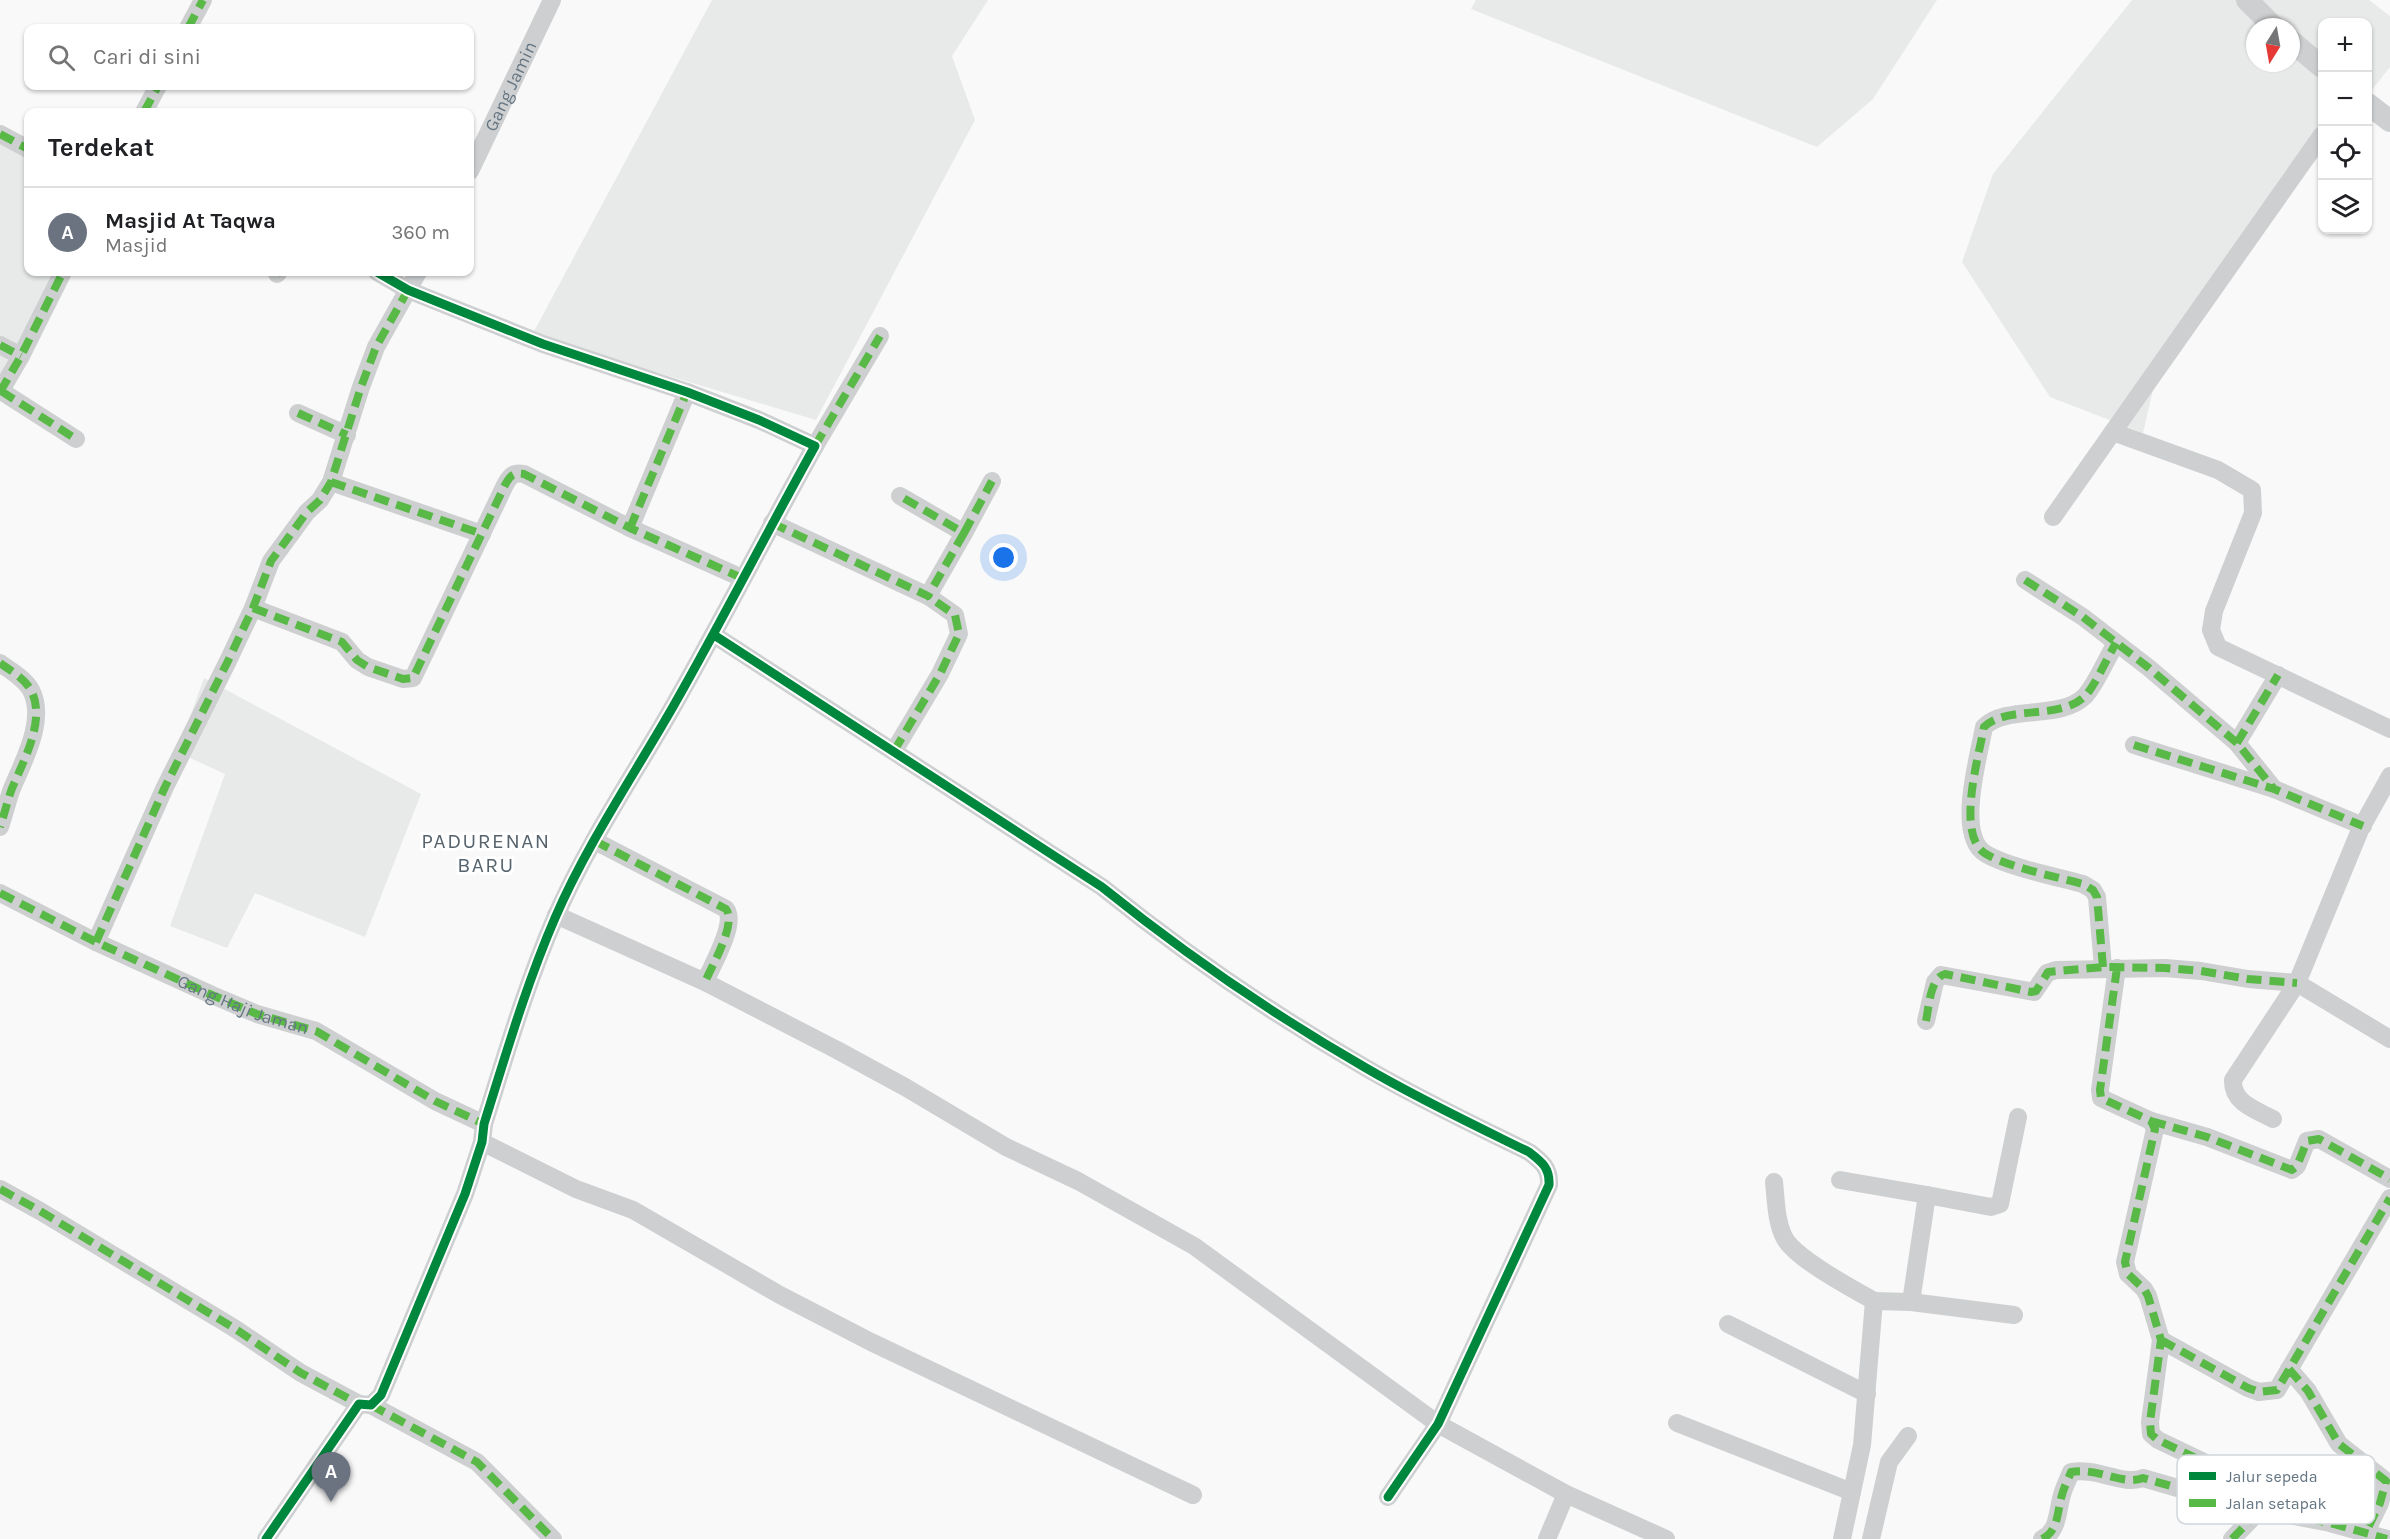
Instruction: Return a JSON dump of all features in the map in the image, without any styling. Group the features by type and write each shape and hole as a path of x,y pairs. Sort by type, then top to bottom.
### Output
{"street":[{"path":"190,24 203,0"},
{"name":"Gang Jamin","path":"474,163 552,0"},
{"path":"2247,0 2265,18"},
{"path":"2300,49 2318,64"},
{"path":"146,108 156,90"},
{"path":"2372,108 2390,121"},
{"path":"0,134 24,146"},
{"path":"2053,517 2318,141"},
{"path":"61,276 21,356 0,391 76,439"},
{"path":"383,276 408,290 577,357 621,368 687,392 759,420 815,446"},
{"path":"96,942 165,787 203,716 253,608 271,561 280,546 307,512 320,500 332,482 361,387 376,347 416,276"},
{"path":"266,1539 365,1404 381,1395 465,1194 520,1008 556,915 595,841 714,635 742,578 815,446 880,336"},
{"path":"0,345 21,356"},
{"path":"630,528 687,392"},
{"path":"298,413 347,435"},
{"path":"2113,432 2218,470 2252,490 2253,513 2214,611 2211,630 2218,647 2390,729"},
{"path":"253,608 342,642 357,660 368,667 403,679 413,678 508,479 516,473 524,474 630,528 742,578"},
{"path":"927,596 992,481"},
{"path":"332,482 482,534"},
{"path":"900,496 964,533"},
{"path":"772,523 927,596 955,615 959,634 940,674 894,751"},
{"path":"2025,579 2083,617 2237,743 2274,789"},
{"path":"714,635 1102,888 1274,1013 1367,1069 1529,1152 1543,1163 1550,1175 1549,1185 1438,1424 1388,1497"},
{"path":"2116,643 2086,695 2076,702 2052,710 1996,718 1984,727 1970,819 1973,837 1984,853 1998,860 2083,884 2097,897 2110,968 2101,1098 2151,1121 2207,1137 2292,1170 2307,1141 2319,1139 2390,1179"},
{"path":"0,663 20,677 29,688 34,698 35,715 32,743 11,792 0,827"},
{"path":"2237,743 2278,675"},
{"path":"2134,745 2274,789 2363,826"},
{"path":"2273,1119 2240,1101 2233,1088 2234,1080 2297,983 2363,826 2390,776"},
{"path":"595,841 726,909 729,913 729,926 705,982"},
{"name":"Gang Haji Jaman","path":"0,893 96,942 248,1010 316,1031 435,1101 576,1189 633,1210 780,1294 871,1342 1193,1495"},
{"path":"556,915 705,982 905,1087 1006,1147 1078,1181 1194,1246 1438,1424 1566,1494 1666,1539"},
{"path":"1926,1021 1935,982 1941,975 2034,992 2048,972 2110,968 2192,970 2248,979 2297,983 2390,1039"},
{"path":"1840,1180 1991,1207 2000,1204 2018,1117"},
{"path":"2151,1121 2155,1129 2125,1262 2128,1274 2148,1296 2161,1340 2150,1422 2151,1434 2158,1440 2189,1455"},
{"path":"1774,1182 1777,1213 1783,1237 1791,1248 1806,1260 1875,1301 1911,1302 2014,1315"},
{"path":"0,1189 234,1328 301,1373 477,1462 553,1539"},
{"path":"1911,1302 1927,1195"},
{"path":"2161,1340 2248,1389 2259,1392 2277,1390 2388,1207"},
{"path":"1842,1539 1862,1445 1875,1301"},
{"path":"1728,1324 1867,1394"},
{"path":"2289,1369 2308,1391 2339,1444 2353,1455"},
{"path":"1677,1423 1852,1492"},
{"path":"1871,1539 1889,1462 1908,1436"},
{"path":"2042,1539 2048,1536 2057,1523 2061,1496 2071,1472 2080,1470 2103,1473 2134,1482 2144,1478 2177,1488"},
{"path":"2375,1473 2386,1482 2375,1513"},
{"path":"1547,1539 1566,1494"},
{"path":"2232,1539 2246,1524"},
{"path":"2329,1524 2387,1539"},
{"path":"2366,1532 2370,1524"}],"shaded area":[{"path":"712,0 988,0 952,56 975,120 816,420 532,335"},
{"path":"1476,0 1937,0 1873,99 1817,147 1471,9"},
{"path":"2132,0 2369,0 2390,16 2390,67 2372,90 2372,18 2318,18 2318,157 2161,356 2143,433 2050,397 1962,262 1993,174"},
{"path":"0,142 24,156 24,276 66,276 0,391"},
{"path":"204,678 421,794 365,937 255,893 227,948 170,926 225,774 177,752"}],"marked path":[{"path":"190,24 203,0"},
{"path":"146,108 156,90"},
{"path":"0,134 24,147"},
{"path":"0,392 21,356 61,276"},
{"path":"96,942 165,787 253,608 271,561 307,512 320,500 331,482 376,347 408,290 405,288"},
{"path":"815,446 880,336"},
{"path":"0,345 21,356"},
{"path":"1,391 76,439"},
{"path":"630,528 687,392"},
{"path":"298,413 347,435"},
{"path":"253,608 342,642 357,660 368,667 403,679 413,678 505,485 514,474 524,474 630,528 742,578"},
{"path":"964,533 992,481"},
{"path":"331,482 482,534"},
{"path":"772,523 928,596 964,533 900,496"},
{"path":"2025,580 2083,617 2149,668 2237,743 2274,789"},
{"path":"894,751 940,674 959,634 955,615 928,596"},
{"path":"2103,967 2097,897 2093,890 2083,884 2020,867 1986,854 1977,845 1970,814 1974,775 1984,727 2006,716 2048,711 2074,704 2089,691 2116,643"},
{"path":"0,663 17,675 31,690 36,715 31,742 11,791 0,827"},
{"path":"2237,743 2278,675"},
{"path":"2134,745 2274,789 2363,826"},
{"path":"595,841 726,909 729,916 726,934 705,982"},
{"path":"0,893 96,942 212,995 257,1014 316,1031 435,1101 484,1124"},
{"path":"1926,1021 1933,987 1936,981 1945,974 2031,992 2036,991 2048,972 2103,967 2165,968 2297,983"},
{"path":"2117,968 2100,1090 2101,1098 2151,1121 2155,1129 2125,1262 2128,1274 2148,1296 2161,1340 2150,1422 2151,1434 2158,1440 2189,1455"},
{"path":"2151,1121 2207,1137 2292,1170 2297,1166 2307,1141 2319,1139 2390,1179"},
{"path":"0,1189 234,1328 301,1373 359,1404"},
{"path":"2161,1340 2248,1388 2259,1392 2277,1390 2390,1198"},
{"path":"2289,1369 2308,1391 2339,1444 2353,1455"},
{"path":"371,1405 477,1462 553,1539"},
{"path":"2042,1539 2052,1531 2071,1472 2090,1472 2127,1480 2143,1478 2177,1488"},
{"path":"2375,1472 2386,1481 2375,1513"},
{"path":"2232,1539 2246,1524"},
{"path":"2334,1524 2387,1539"},
{"path":"2366,1532 2370,1524"}],"cycle path":[{"path":"266,1539 359,1404 371,1405 381,1395 465,1194 482,1142 484,1124 517,1020 555,918 581,863 692,673 815,446 759,420 687,392 543,344 408,290 384,276"},
{"path":"714,635 1102,887 1198,960 1298,1027 1406,1090 1529,1152 1544,1166 1548,1174 1549,1185 1438,1424 1388,1497"}],"place":[{"name":"Masjid At Taqwa","path":"331,1502"}],"district":[{"name":"PADURENAN BARU","path":"486,853"}]}
